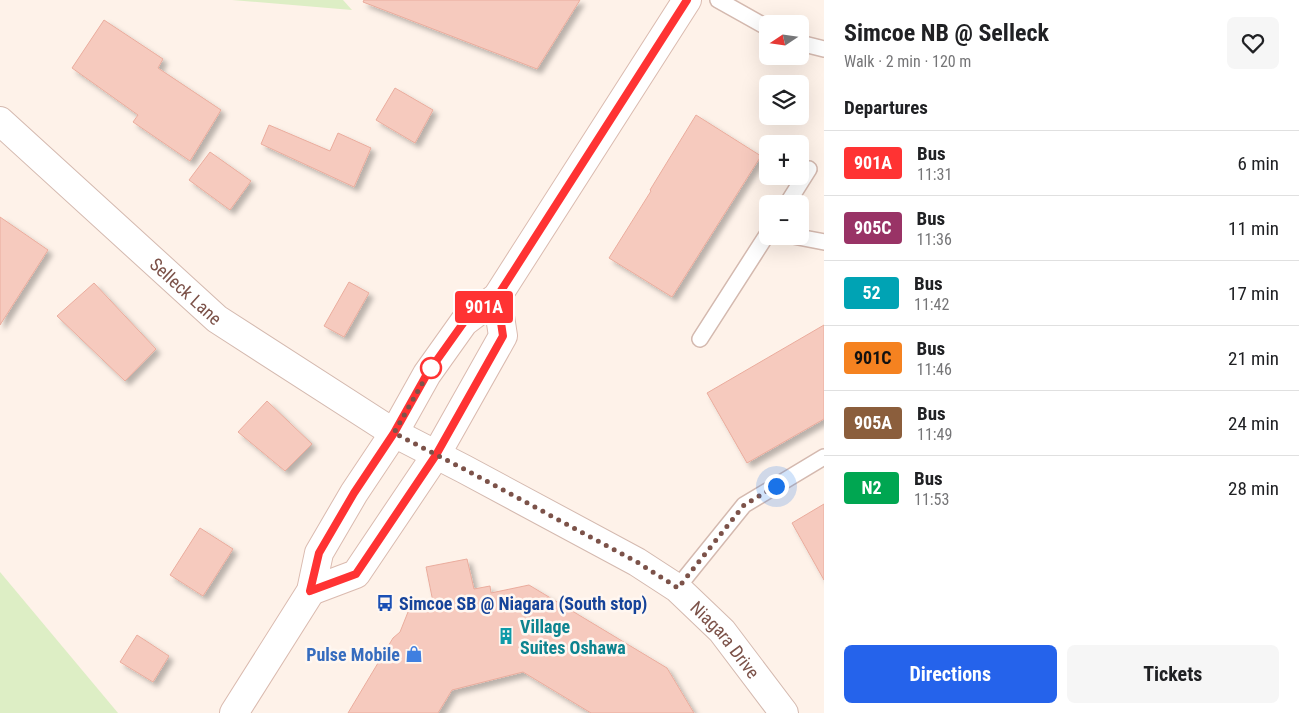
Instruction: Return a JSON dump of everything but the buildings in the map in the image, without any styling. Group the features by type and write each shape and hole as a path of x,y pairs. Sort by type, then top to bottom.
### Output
{"main road":[{"path":"234,713 310,591 319,553 354,493 394,433 427,374 464,322 497,297 686,0"},
{"name":"Selleck Lane","path":"0,121 217,319 394,433"},
{"path":"310,591 356,574 436,455 503,336 497,297"},
{"name":"Niagara Drive","path":"394,433 637,562 678,588 722,631 784,713"}],"lane":[{"path":"718,0 759,23"},
{"path":"809,45 824,49"},
{"path":"809,239 824,242"},
{"path":"700,339 760,245"},
{"path":"678,588 744,505 824,457"}],"green space":[{"path":"232,0 343,0 352,10"},
{"path":"0,572 118,713 0,713"}],"bus line":[{"name":"901A","path":"500,316 503,336 436,455 356,574 310,591 319,553 354,493 394,433 427,374 464,322 497,297 687,0"}],"place":[{"name":"Simcoe SB @ Niagara (South stop)","path":"385,603"},
{"name":"Village Suites Oshawa","path":"506,636"},
{"name":"Pulse Mobile","path":"414,654"}],"route":[{"path":"431,368 394,433 637,562 678,588 744,505 776,486"}]}
